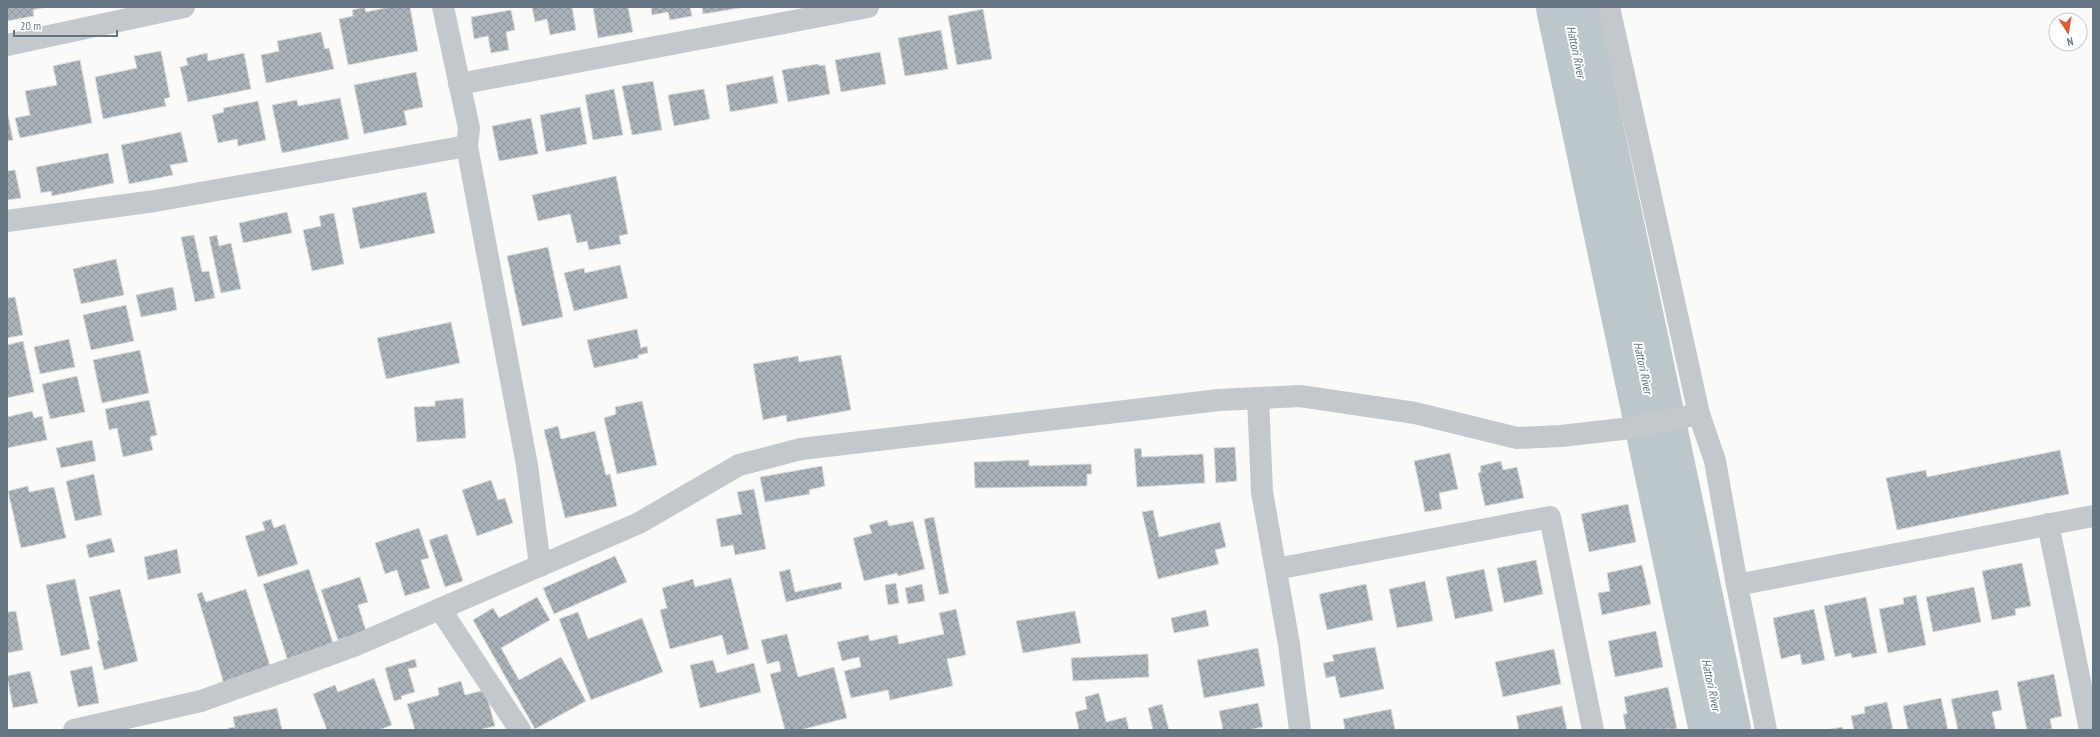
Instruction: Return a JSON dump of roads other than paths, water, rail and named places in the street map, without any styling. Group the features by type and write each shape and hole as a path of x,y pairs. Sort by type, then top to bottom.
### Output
{"street":[{"path":"7,45 184,7"},
{"path":"443,7 469,128 467,146 527,465 540,566"},
{"path":"459,84 868,7"},
{"path":"1609,7 1699,414 1714,461 1766,730"},
{"path":"7,221 155,201 467,146"},
{"path":"74,730 201,701 354,646 639,523 739,464 801,449 1220,400 1300,396 1407,412 1517,438 1561,436 1631,428 1699,414"},
{"path":"1258,398 1262,492 1289,644 1300,730"},
{"path":"1737,585 2093,516"},
{"path":"1276,569 1550,517 1593,730"},
{"path":"2048,524 2090,730"},
{"path":"440,609 520,730"}],"waterway":[{"name":"Hattori River","path":"1567,7 1720,730"}]}
